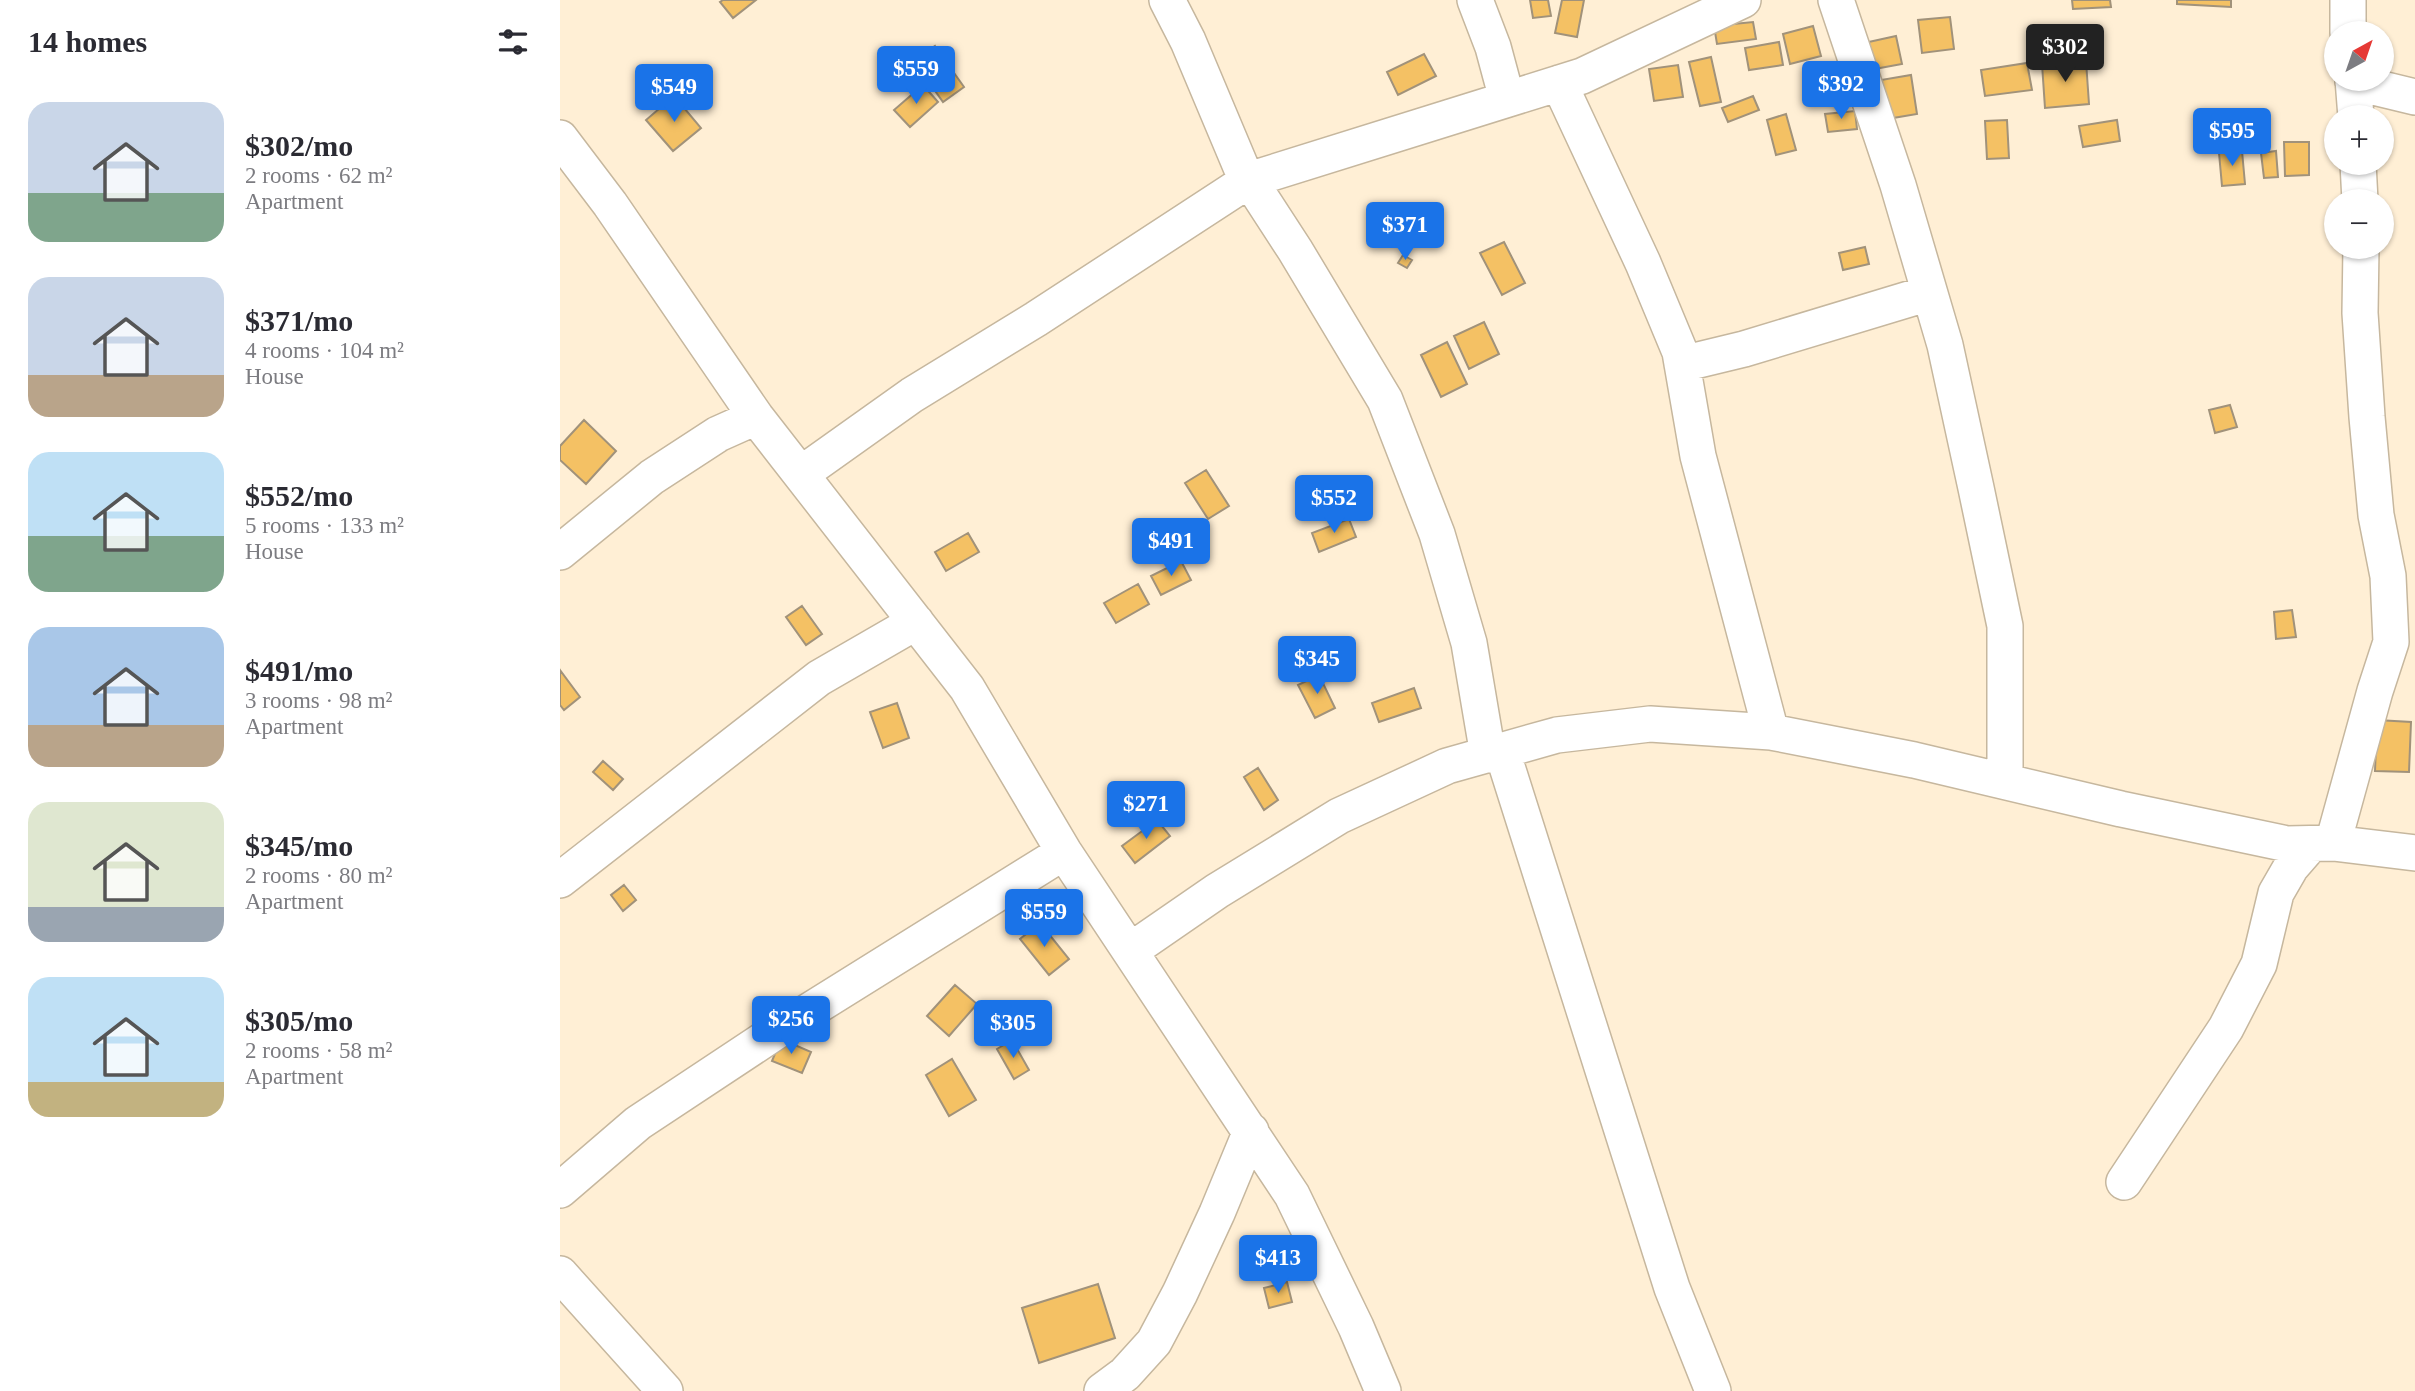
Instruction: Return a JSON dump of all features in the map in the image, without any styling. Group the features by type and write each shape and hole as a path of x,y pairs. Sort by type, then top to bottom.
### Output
{"street":[{"path":"1167,0 1188,41 1241,167 1295,250 1385,400 1437,534 1469,643 1495,753 1672,1288 1713,1391"},
{"path":"1475,0 1493,47 1507,99"},
{"path":"801,474 912,396 1249,180 1582,76 1743,0"},
{"path":"1836,0 1898,185 1945,345 2006,625 2006,781"},
{"path":"2348,0 2348,21"},
{"path":"1559,83 1643,263 1680,352 1698,456 1771,732"},
{"path":"2393,91 2415,97"},
{"path":"560,138 610,204 756,417 967,688 1064,852 1292,1195 1356,1327 1383,1391"},
{"path":"2124,1182 2226,1028 2259,964 2276,893 2291,867 2322,844 2391,642 2388,576 2376,515 2367,417 2360,313 2361,259"},
{"path":"1682,364 1744,349 1929,293"},
{"path":"560,551 652,477 718,433 756,417"},
{"path":"560,880 819,678 916,622"},
{"path":"1130,951 1217,891 1339,816 1447,766 1557,735 1650,724 1771,732 1914,760 2121,809 2274,841 2415,853"},
{"path":"560,1190 638,1123 780,1029 1064,852"},
{"path":"1102,1391 1125,1374 1154,1342 1217,1213 1251,1131"},
{"path":"560,1274 665,1391"}],"building":[{"path":"756,0 733,18 720,2"},
{"path":"1530,0 1548,0 1551,16 1533,18"},
{"path":"1562,0 1584,0 1577,37 1555,33"},
{"path":"2072,0 2110,0 2111,7 2073,9"},
{"path":"2177,0 2231,0 2231,7 2177,4"},
{"path":"1950,17 1954,49 1922,53 1918,20"},
{"path":"1753,22 1756,39 1717,44 1714,26"},
{"path":"1813,26 1821,56 1790,64 1783,34"},
{"path":"1896,36 1902,64 1869,70 1864,43"},
{"path":"1779,42 1783,65 1749,70 1745,48"},
{"path":"935,46 964,87 943,102 914,61"},
{"path":"1424,54 1436,76 1398,95 1387,72"},
{"path":"1711,57 1721,102 1700,106 1689,62"},
{"path":"2086,61 2089,104 2045,108 2042,64"},
{"path":"2027,63 2032,90 1985,96 1981,70"},
{"path":"1678,65 1683,97 1654,101 1649,69"},
{"path":"1911,75 1917,114 1887,119 1881,80"},
{"path":"923,85 938,102 910,127 894,110"},
{"path":"674,96 701,128 673,151 646,120"},
{"path":"1753,96 1759,110 1728,122 1722,108"},
{"path":"1855,111 1857,129 1828,132 1825,114"},
{"path":"1786,114 1796,150 1776,155 1767,120"},
{"path":"2007,120 2009,158 1987,159 1985,121"},
{"path":"2117,120 2120,141 2083,147 2079,126"},
{"path":"2284,142 2309,142 2309,175 2285,176"},
{"path":"2242,151 2245,184 2222,186 2219,153"},
{"path":"2276,151 2278,177 2264,178 2261,153"},
{"path":"1504,242 1525,283 1502,295 1480,253"},
{"path":"1865,247 1869,264 1843,270 1839,253"},
{"path":"1403,255 1412,260 1407,268 1398,263"},
{"path":"1484,322 1499,354 1469,369 1454,336"},
{"path":"1447,342 1467,384 1441,397 1421,355"},
{"path":"2230,405 2237,427 2215,433 2209,410"},
{"path":"584,420 616,451 586,484 560,460 560,446"},
{"path":"1206,470 1229,506 1208,519 1185,483"},
{"path":"1349,519 1356,537 1319,552 1312,533"},
{"path":"968,533 979,552 946,571 935,552"},
{"path":"1181,561 1191,580 1161,595 1151,576"},
{"path":"1138,584 1149,604 1116,623 1104,603"},
{"path":"802,606 822,634 806,645 786,617"},
{"path":"2292,610 2296,637 2276,639 2274,612"},
{"path":"560,670 580,697 564,710 560,705"},
{"path":"1319,675 1335,708 1315,718 1298,685"},
{"path":"1414,688 1421,708 1379,722 1372,703"},
{"path":"897,703 909,738 883,748 870,712"},
{"path":"2377,720 2411,722 2409,772 2375,771"},
{"path":"603,761 623,779 613,790 593,772"},
{"path":"1258,768 1278,800 1264,810 1244,777"},
{"path":"1157,820 1170,836 1135,863 1122,846"},
{"path":"624,885 636,900 623,911 611,895"},
{"path":"1040,923 1069,959 1049,975 1020,939"},
{"path":"955,985 977,1004 949,1036 927,1016"},
{"path":"781,1039 811,1052 802,1073 772,1061"},
{"path":"1012,1040 1029,1070 1014,1079 997,1049"},
{"path":"952,1059 976,1100 949,1116 926,1075"},
{"path":"1287,1282 1292,1302 1269,1308 1264,1288"},
{"path":"1098,1284 1115,1338 1039,1363 1022,1308"}]}
